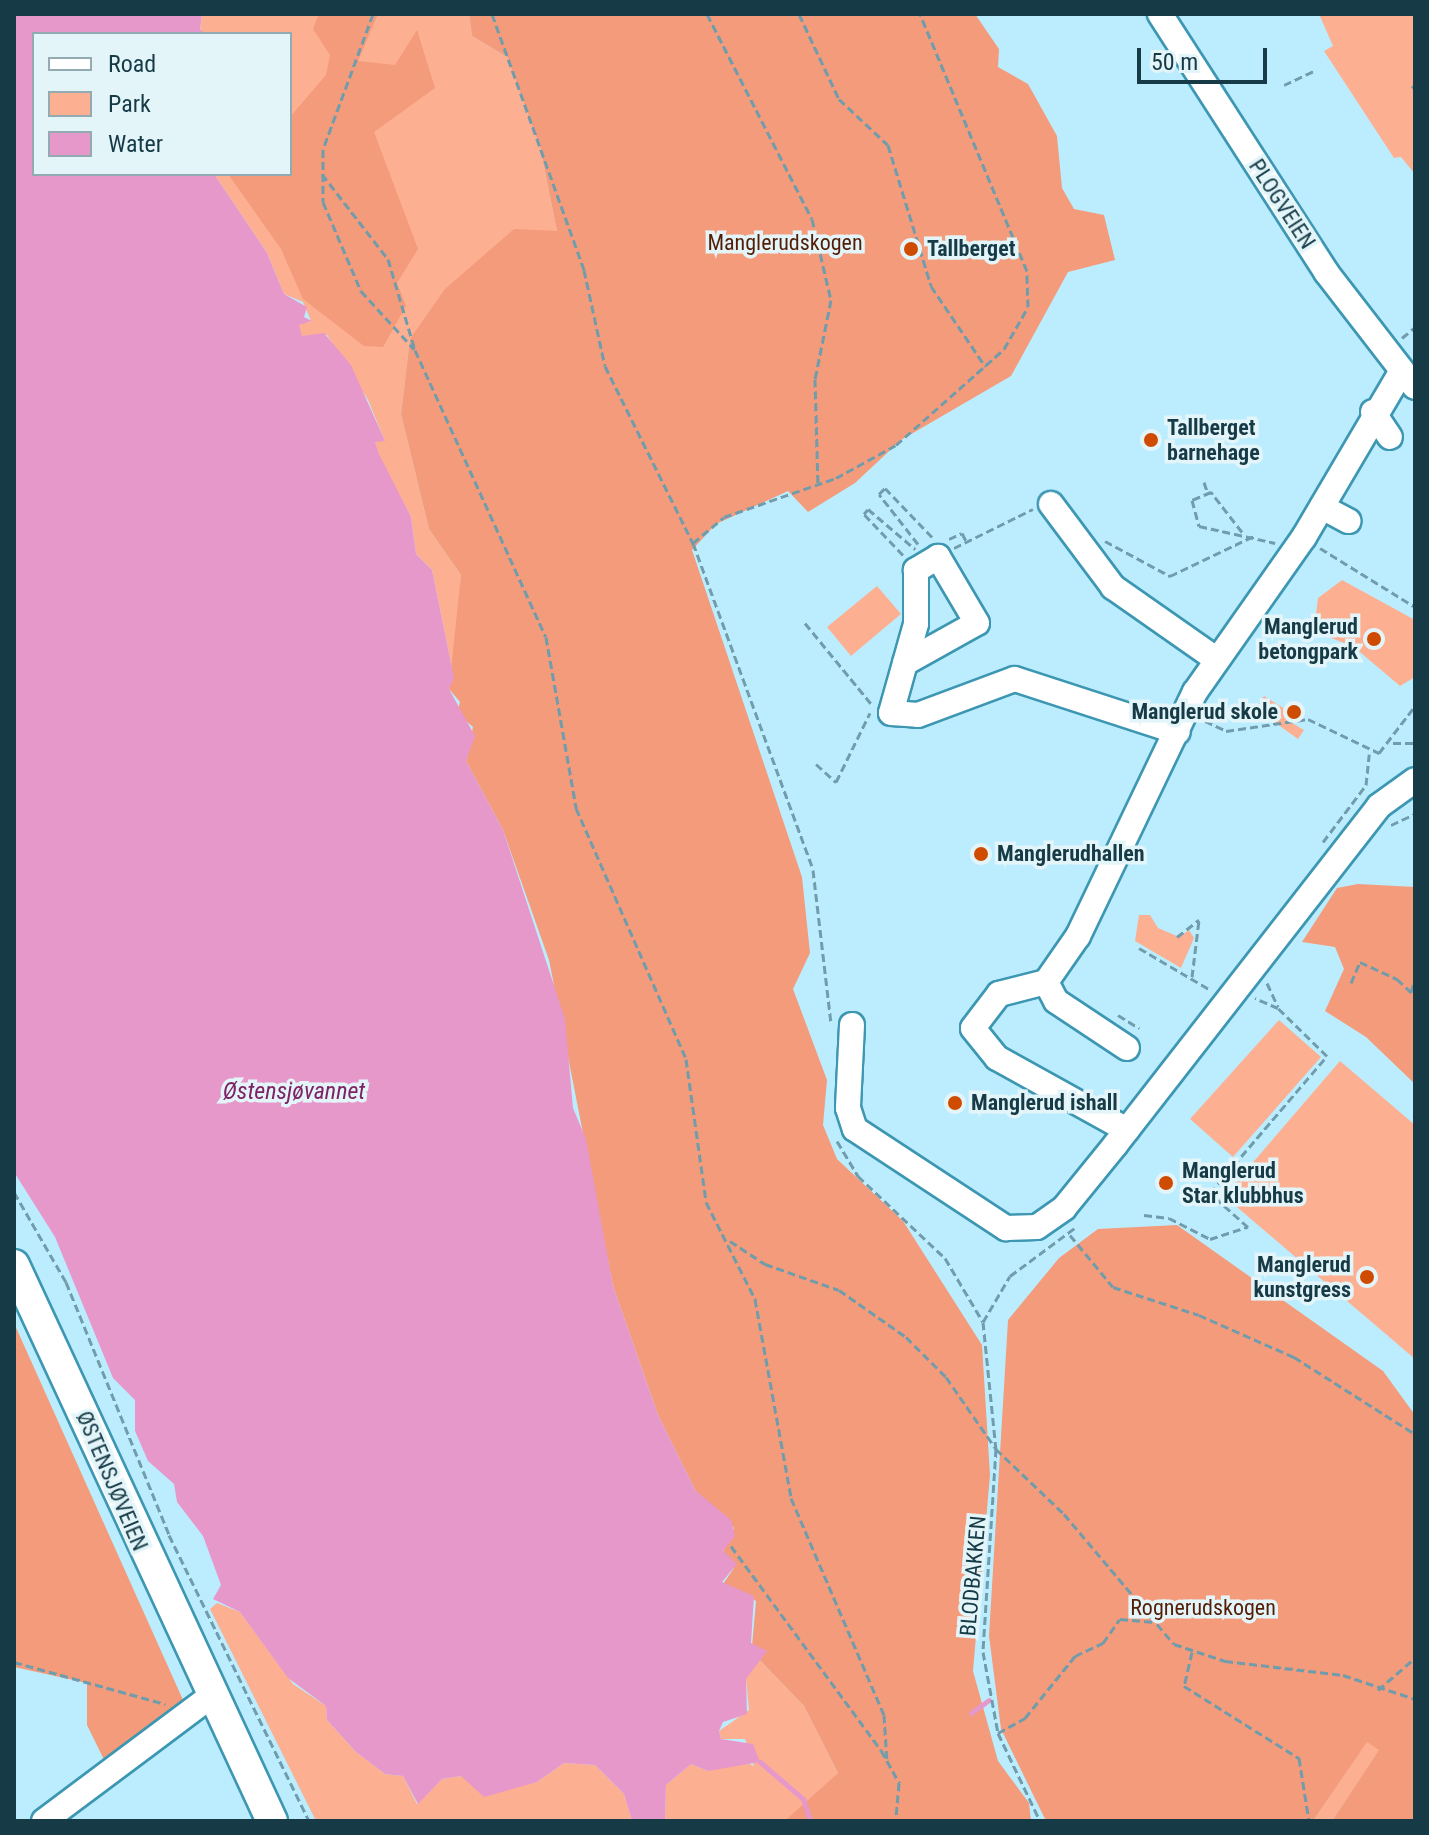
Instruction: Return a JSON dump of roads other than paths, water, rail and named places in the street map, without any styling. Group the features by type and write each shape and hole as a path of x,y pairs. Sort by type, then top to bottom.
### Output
{"main road":[{"name":"ØSTENSJØVEIEN","path":"14,1265 199,1704 272,1821"}],"street":[{"name":"PLOGVEIEN","path":"1160,14 1326,272 1408,379"},
{"path":"1127,1130 1060,1090 1041,1088 980,1044 973,1028 999,994 1046,982 1097,905 1182,723 1216,659 1322,507 1373,412 1408,379"},
{"path":"1373,412 1390,437"},
{"path":"1051,504 1113,587 1216,659"},
{"path":"1322,507 1348,521"},
{"path":"905,663 977,623 938,557 916,570 916,624 905,663 882,709 918,715 1015,679 1182,723"},
{"path":"852,1025 848,1108 855,1129 1006,1228 1037,1227 1064,1208 1379,806 1415,780"},
{"path":"1046,982 1056,1001 1127,1048"},
{"path":"44,1821 199,1704"}],"water":[{"name":"Østensjøvannet","path":"14,14 202,14 200,30 204,32 32,32 32,176 215,176 267,253 284,294 307,307 304,317 312,321 299,325 302,336 324,333 351,365 385,441 375,442 411,517 416,554 432,570 454,678 449,689 475,736 466,761 503,830 565,1019 573,1108 586,1139 613,1286 658,1415 695,1490 731,1520 735,1536 723,1551 737,1564 722,1582 754,1596 751,1643 767,1651 746,1679 747,1714 723,1722 719,1731 721,1739 753,1744 760,1762 708,1771 691,1764 666,1785 665,1821 632,1821 624,1794 595,1765 564,1763 537,1782 484,1797 461,1776 442,1779 418,1804 403,1776 385,1774 356,1752 327,1720 326,1706 288,1678 240,1612 213,1599 221,1585 203,1536 177,1502 174,1484 148,1461 135,1431 135,1400 113,1378 55,1237 14,1172"}],"waterway":[{"path":"971,1713 989,1700"},
{"path":"760,1762 803,1799 810,1821"}],"place":[{"name":"Tallberget","path":"911,249"},
{"name":"Tallberget barnehage","path":"1151,440"},
{"name":"Manglerud betongpark","path":"1374,639"},
{"name":"Manglerud skole","path":"1294,712"},
{"name":"Manglerudhallen","path":"981,854"},
{"name":"Manglerud ishall","path":"955,1103"},
{"name":"Manglerud Star klubbhus","path":"1166,1183"},
{"name":"Manglerud kunstgress","path":"1367,1277"}],"park label":[{"name":"Manglerudskogen","path":"785,243"},
{"name":"Rognerudskogen","path":"1203,1608"}]}
